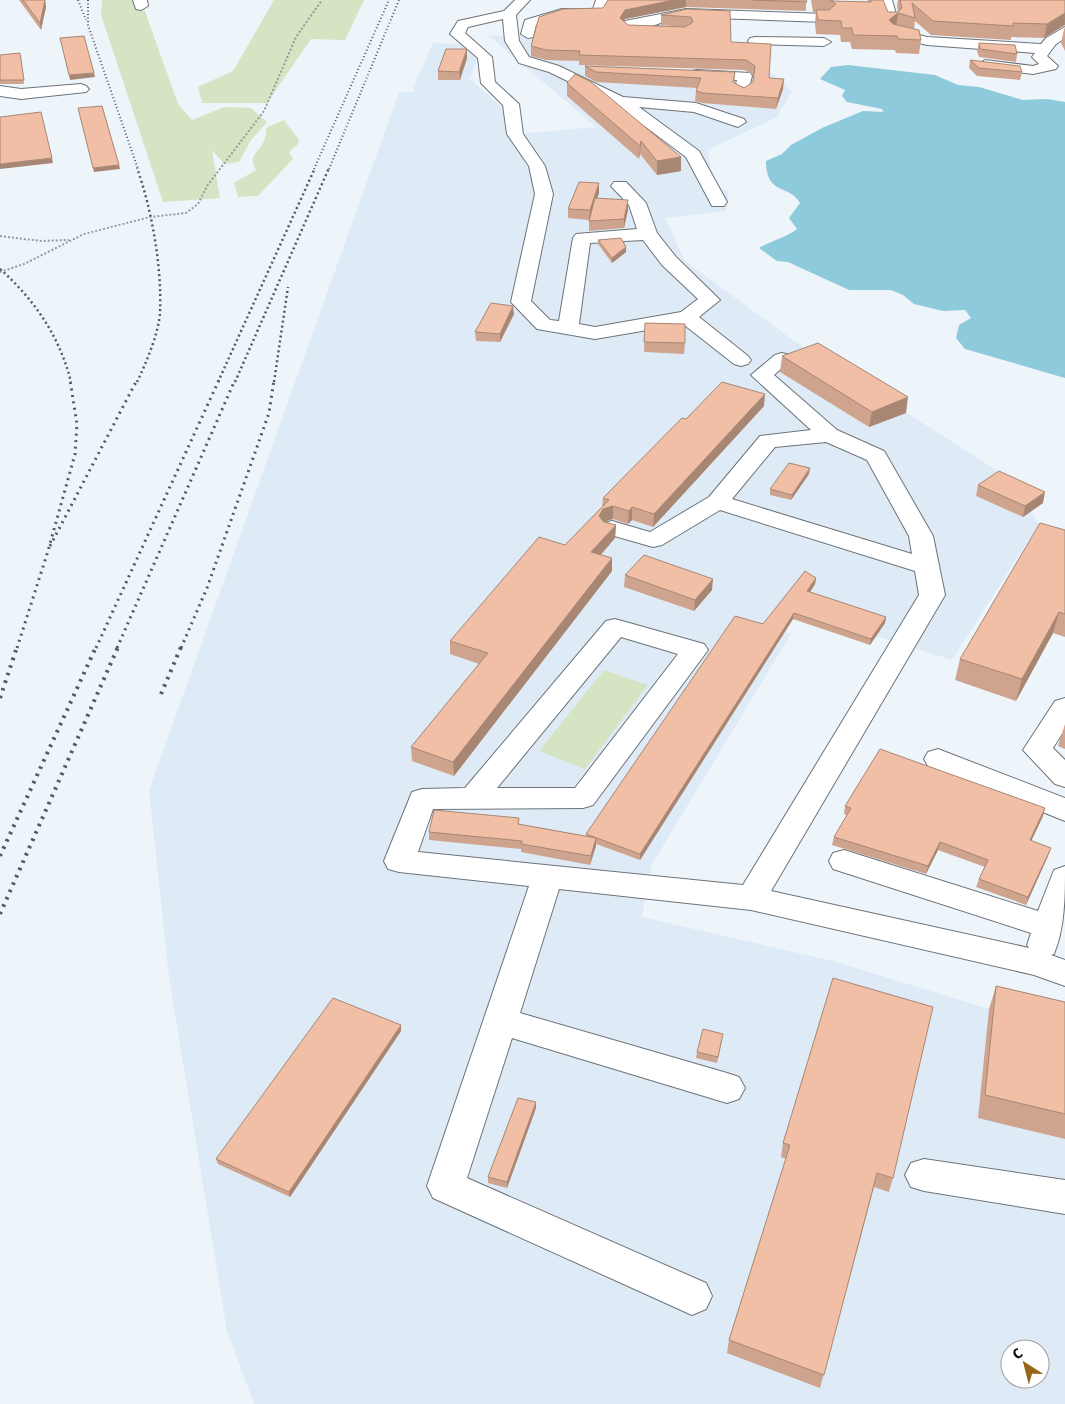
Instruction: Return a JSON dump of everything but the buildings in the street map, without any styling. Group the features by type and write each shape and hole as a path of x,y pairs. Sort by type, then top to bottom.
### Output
{"lane":[{"path":"523,0 509,14 463,24 457,34 486,56 488,83 511,104 515,134 537,166 544,194 521,302 544,325 596,333 687,317 710,300 669,261 648,234 636,203 620,186"},
{"path":"528,34 530,23 562,14 598,13 603,0"},
{"path":"885,0 893,27 927,41 1045,49"},
{"path":"677,34 687,7"},
{"path":"677,34 628,29 630,24 656,21 687,7 755,15 826,18"},
{"path":"509,14 512,41 524,60 554,69 620,101 693,154 718,202"},
{"path":"755,15 755,44 824,42"},
{"path":"1058,67 1039,57 1051,41 1065,32"},
{"path":"634,40 677,34"},
{"path":"941,42 944,59"},
{"path":"967,44 970,63 1033,70 1058,67"},
{"path":"554,69 591,70"},
{"path":"678,73 745,76 742,92"},
{"path":"0,91 21,94 81,88"},
{"path":"620,101 696,108 738,122"},
{"path":"568,329 582,238 648,234"},
{"path":"687,317 741,360"},
{"path":"751,898 932,595 921,536 876,456 829,435 760,375 782,359"},
{"path":"612,528 652,540 717,502 768,441 829,435"},
{"path":"717,502 926,566"},
{"path":"473,798 615,627 695,650 583,798 422,799 399,861 751,898 1051,968 1049,927 1065,878"},
{"path":"1065,707 1037,750 1065,777"},
{"path":"938,759 1065,810"},
{"path":"844,861 1049,927"},
{"path":"548,876 446,1186 692,1296"},
{"path":"500,1021 727,1088"},
{"path":"924,1175 1065,1198"}],"path":[{"path":"0,272 24,264 72,240 124,222 150,216 186,213 198,204 207,186 264,111 296,37 322,0"},
{"path":"0,236 41,241 72,240"}],"shaded area":[{"path":"488,35 620,41 619,67 773,74 792,91 777,117 708,150 710,167 705,171 710,182 729,192 726,211 665,218 685,261 793,340 1004,475 1039,524 952,660 784,607 771,629 791,634 651,866 642,917 833,961 989,1009 1065,1027 1065,1404 254,1404 227,1331 169,978 149,790 399,92 414,92 413,88 433,43 461,44 478,57 470,79 502,107 506,135 596,127"}],"green space":[{"path":"102,0 141,0 178,104 192,120 224,107 251,108 267,122 251,140 239,162 224,164 212,150 220,198 163,202 101,15"},
{"path":"274,0 364,0 345,40 311,39 267,103 202,103 198,87 233,71"},
{"path":"284,120 299,140 298,144 289,152 293,159 258,196 238,197 234,183 256,170 253,157 264,141 266,128"},
{"path":"604,670 648,685 585,769 539,751"}],"water":[{"path":"848,65 935,75 958,85 979,87 1023,100 1047,99 1065,102 1065,378 965,349 956,338 959,325 971,318 965,310 943,311 914,304 903,295 891,290 849,290 788,262 777,261 759,248 797,229 789,218 800,203 796,197 774,185 767,172 766,161 782,154 791,145 822,128 863,111 883,112 882,109 847,102 842,96 845,90 820,79 831,67"}],"railway":[{"path":"78,0 86,20"},
{"path":"88,0 88,25 138,169"},
{"path":"314,169 389,0"},
{"path":"329,169 399,0"},
{"path":"137,168 155,239 158,258 160,312 155,338 137,382"},
{"path":"218,382 315,168"},
{"path":"235,382 329,168"},
{"path":"0,269 35,306 53,334 71,382"},
{"path":"274,382 288,287"},
{"path":"17,648 48,551 75,454 77,424 70,380"},
{"path":"50,546 137,380"},
{"path":"96,648 219,380"},
{"path":"117,648 235,380"},
{"path":"181,648 207,588 269,413 274,380"},
{"path":"0,698 17,647"},
{"path":"0,856 96,647"},
{"path":"0,914 118,647"},
{"path":"161,694 181,647"}]}
